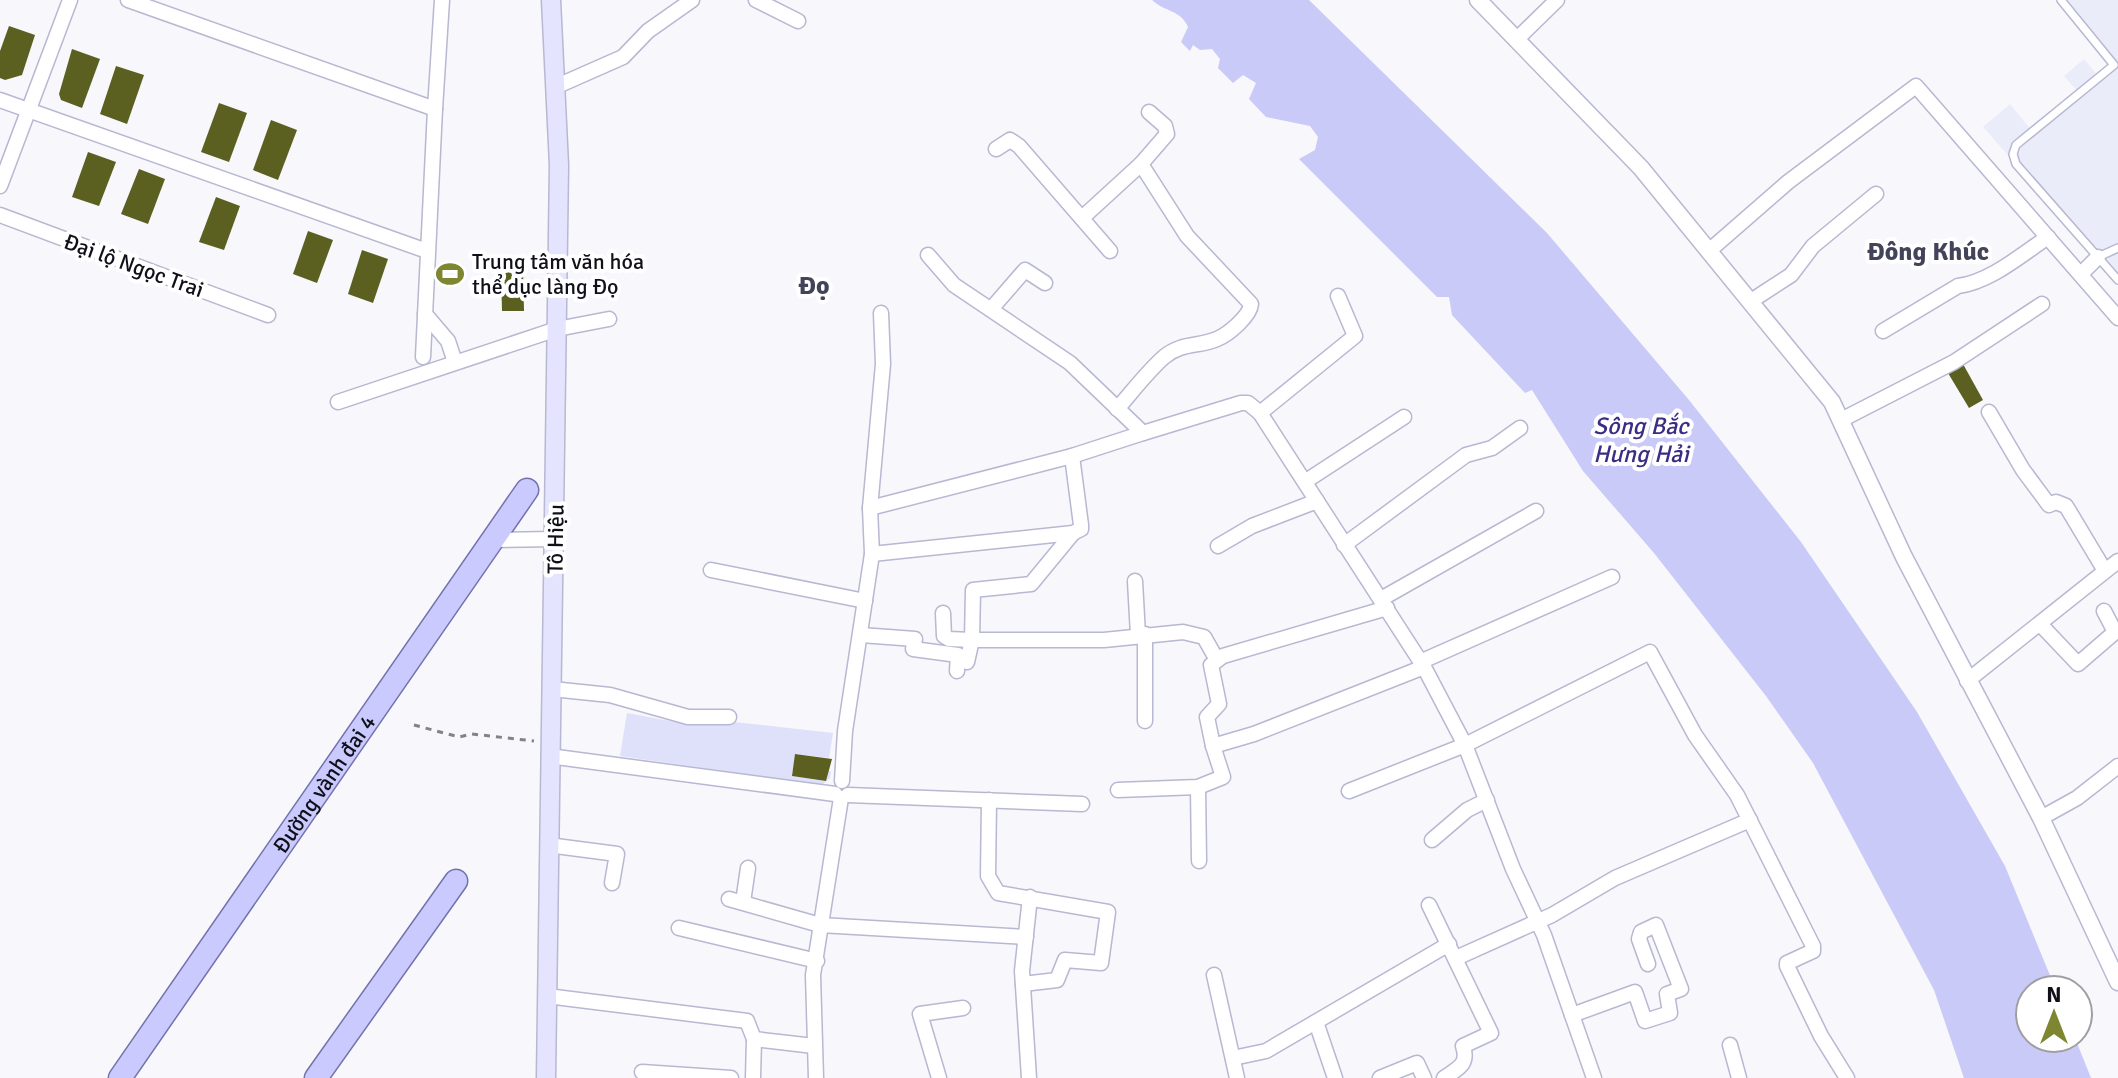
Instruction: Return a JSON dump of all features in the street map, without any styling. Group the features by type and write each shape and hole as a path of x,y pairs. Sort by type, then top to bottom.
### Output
{"main road":[{"name":"Tô Hiệu","path":"546,1078 559,165 551,0"},
{"name":"Đường vành đai 4","path":"120,1078 527,490"},
{"path":"316,1078 456,881"}],"street":[{"path":"0,186 70,0"},
{"path":"128,0 435,109"},
{"path":"423,357 442,0"},
{"path":"555,87 623,57 648,31 692,0"},
{"path":"756,0 798,21"},
{"path":"1478,0 1641,168 1799,358 1843,419 1904,557 2114,956 2118,982"},
{"path":"1518,38 1557,0"},
{"path":"1710,250 1788,182 1916,86 2118,318"},
{"path":"0,100 427,251"},
{"path":"1082,218 1141,164 1167,134 1165,126 1149,112"},
{"path":"996,149 1010,140 1019,146 1110,251"},
{"path":"1117,409 1165,357 1196,341 1218,339 1251,310 1251,304 1187,236 1141,164"},
{"path":"1751,301 1791,275 1813,246 1876,194"},
{"name":"Đại lộ Ngọc Trai","path":"0,215 268,315"},
{"path":"1883,331 1958,286 1969,285 2001,268 2048,237"},
{"path":"928,255 954,285 1070,363 1143,433"},
{"path":"2081,274 2098,257"},
{"path":"992,308 1025,270 1045,283"},
{"path":"1260,413 1355,336 1338,296"},
{"path":"1843,419 1954,362 2042,304"},
{"path":"816,1078 813,975 872,554 870,508 883,364 881,313"},
{"path":"425,314 448,341 455,362"},
{"path":"338,402 557,329 609,319"},
{"path":"870,508 1072,456 1241,403 1254,407 1306,481 1344,545 1384,603 1465,745 1537,922 1594,1078"},
{"path":"1989,412 2023,470 2049,505 2056,502 2066,506 2105,571"},
{"path":"1306,481 1404,417"},
{"path":"1344,545 1466,455 1492,448 1520,428"},
{"path":"872,554 1073,533 1081,529 1081,525 1072,456"},
{"path":"1218,546 1252,526 1317,501"},
{"path":"872,527 889,504"},
{"path":"1118,790 1198,787 1223,777 1207,717 1219,704 1211,665 1217,660 1384,603 1536,511"},
{"path":"861,635 915,639 913,649 958,655 962,667 972,640 973,590 1031,584 1073,533"},
{"path":"492,540 555,539"},
{"path":"1967,681 2118,561"},
{"path":"711,570 865,601"},
{"path":"1213,746 1254,734 1422,665 1612,577"},
{"path":"1135,581 1142,634 1145,721"},
{"path":"2040,624 2078,664 2115,632 2104,611"},
{"path":"943,613 944,636 949,639 1104,640 1183,632 1204,637 1217,660"},
{"path":"1349,791 1465,745 1650,652 1695,735 1737,795 1813,946 1813,951 1787,963 1787,966 1821,1036 1847,1078"},
{"path":"552,689 610,695 688,717 729,717"},
{"path":"549,749 841,792 1082,804"},
{"path":"2041,818 2077,798 2118,766"},
{"path":"1198,787 1199,861"},
{"path":"989,800 988,876 998,893 1108,912 1101,963 1065,960 1057,980 1023,984"},
{"path":"1432,840 1467,810 1487,800"},
{"path":"1233,1058 1266,1051 1453,951 1537,922 1615,878 1750,820"},
{"path":"548,845 617,854 612,883"},
{"path":"748,868 736,900 820,925 1026,937"},
{"path":"1029,1078 1023,984 1030,897"},
{"path":"1429,905 1491,1033 1463,1046 1467,1057 1464,1065 1444,1078"},
{"path":"1572,1015 1635,992 1645,1021 1670,1013 1667,994 1681,989 1656,925 1641,932 1639,939 1648,964"},
{"path":"679,928 817,961"},
{"path":"1214,975 1237,1078"},
{"path":"547,996 747,1021 754,1039 753,1078"},
{"path":"939,1078 920,1014 963,1008"},
{"path":"1316,1022 1335,1078"},
{"path":"754,1039 814,1046"},
{"path":"1730,1045 1739,1078"},
{"path":"1380,1078 1417,1063 1424,1078"},
{"path":"642,1072 731,1078"}],"lane":[{"path":"2061,0 2116,67 2016,145 2013,154 2016,164 2118,280"},
{"path":"2098,257 2118,248"}],"path":[{"path":"414,725 459,737 472,734 549,749"}],"shaded area":[{"path":"2061,0 2118,0 2118,280 1983,127 2010,104 2032,131 2079,93 2064,76 2084,59 2099,77 2114,65"},
{"path":"627,713 691,725 707,720 725,721 833,733 829,758 796,754 792,776 826,781 828,771 831,771 830,778 822,785 620,756"}],"water":[{"name":"Sông Bắc Hưng Hải","path":"1152,0 1309,0 1547,233 1689,400 1801,542 1917,712 2005,866 2049,974 2014,974 2014,1054 2081,1054 2091,1078 1964,1078 1934,990 1813,763 1766,696 1654,553 1583,471 1532,390 1525,393 1452,315 1449,297 1437,297 1299,159 1315,150 1318,137 1310,126 1266,117 1249,99 1256,83 1243,75 1233,83 1218,68 1220,59 1212,49 1200,50 1193,45 1190,51 1181,42 1188,27 1185,21"}],"building":[{"path":"9,26 35,35 22,75 5,80 0,78 0,51"},
{"path":"72,49 100,59 82,108 61,100 59,94"},
{"path":"116,66 144,75 127,124 100,114"},
{"path":"219,103 247,113 229,162 201,152"},
{"path":"271,120 297,130 278,180 253,170"},
{"path":"88,152 116,162 99,206 72,197"},
{"path":"139,169 165,179 148,224 121,214"},
{"path":"216,197 240,206 224,250 199,242"},
{"path":"308,231 333,240 317,283 293,274"},
{"path":"362,250 388,259 373,303 348,294"},
{"path":"523,268 524,311 502,311 501,269"},
{"path":"1963,364 1983,400 1969,408 1948,373"},
{"path":"795,754 832,759 826,781 792,776"}],"place":[{"name":"Trung tâm văn hóa thể dục làng Đọ","path":"450,274"}],"district":[{"name":"Đông Khúc","path":"1928,251"},
{"name":"Đọ","path":"814,285"}]}
